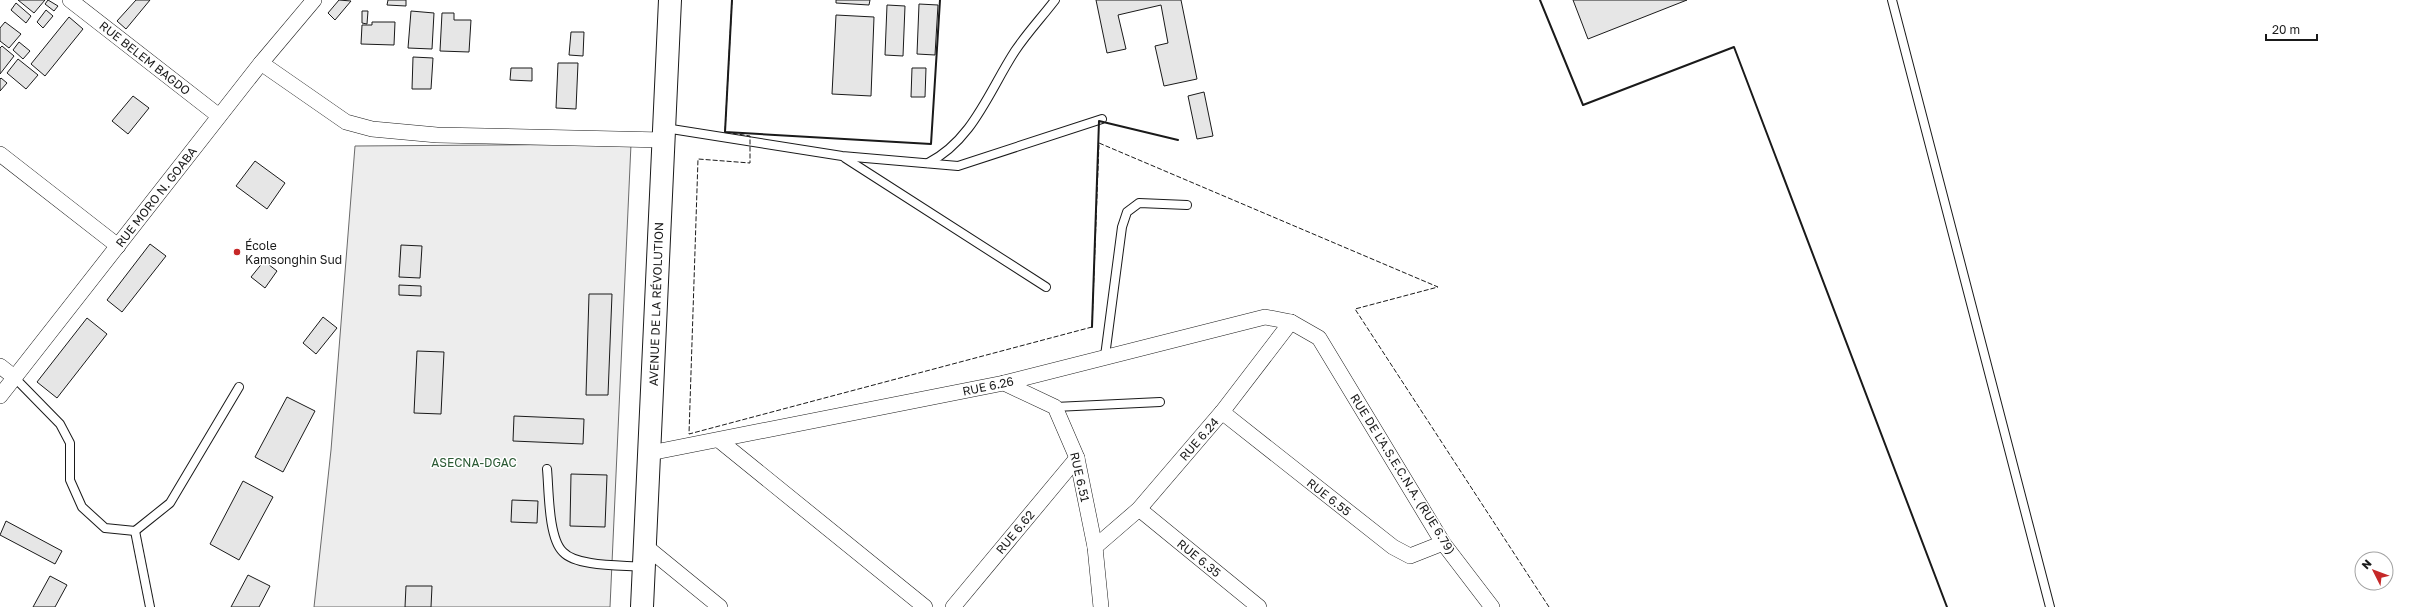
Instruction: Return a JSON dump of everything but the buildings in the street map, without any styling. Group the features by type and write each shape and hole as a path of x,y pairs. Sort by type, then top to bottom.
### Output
{"main road":[{"name":"AVENUE DE LA RÉVOLUTION","path":"642,607 670,0"}],"street":[{"name":"RUE BELEM BAGDO","path":"70,0 219,116"},
{"name":"RUE MORO N. GOABA","path":"0,396 261,63 314,0"},
{"path":"261,63 346,122 372,129 437,135 663,134"},
{"path":"0,154 118,246"},
{"name":"RUE 6.26","path":"650,453 720,441 1004,383 1105,356 1265,317 1292,322 1319,338"},
{"name":"RUE 6.24","path":"1095,547 1139,509 1222,412 1292,322"},
{"name":"RUE DE L'A.S.E.C.N.A. (RUE 6.79)","path":"1319,338 1443,543 1492,607"},
{"path":"0,366 14,377"},
{"path":"1004,383 1055,407"},
{"name":"RUE 6.51","path":"1055,407 1077,458 1095,547 1101,607"},
{"name":"RUE 6.55","path":"1222,412 1392,547 1410,556 1443,543"},
{"path":"720,441 925,607"},
{"name":"RUE 6.62","path":"953,607 1077,458"},
{"name":"RUE 6.35","path":"1139,509 1259,607"},
{"path":"644,545 720,607"}],"lane":[{"path":"927,164 943,155 967,132 1016,51 1055,0"},
{"path":"1892,0 2050,607"},
{"path":"663,134 842,156 958,166 1102,119"},
{"path":"842,156 1046,287"},
{"path":"1105,356 1122,227 1127,212 1139,203 1187,206"},
{"path":"14,377 60,424 70,444 70,480 82,507 105,528 135,531 170,503 239,387"},
{"path":"1055,407 1160,402"},
{"path":"547,469 554,536 563,553 581,561 644,567"},
{"path":"135,531 150,607"}],"shaded area":[{"name":"ASECNA-DGAC","path":"631,144 610,607 314,607 331,450 355,146"}],"fence":[{"path":"732,0 725,132 750,136 750,163 698,159 689,434 1092,327 1099,143 1438,287 1355,309 1549,607"}],"wall":[{"path":"732,0 725,132 931,144 940,0"},
{"path":"1540,0 1583,105 1734,47 1947,607"},
{"path":"1092,327 1099,121 1178,140"}],"place":[{"name":"École Kamsonghin Sud","path":"237,252"}]}
